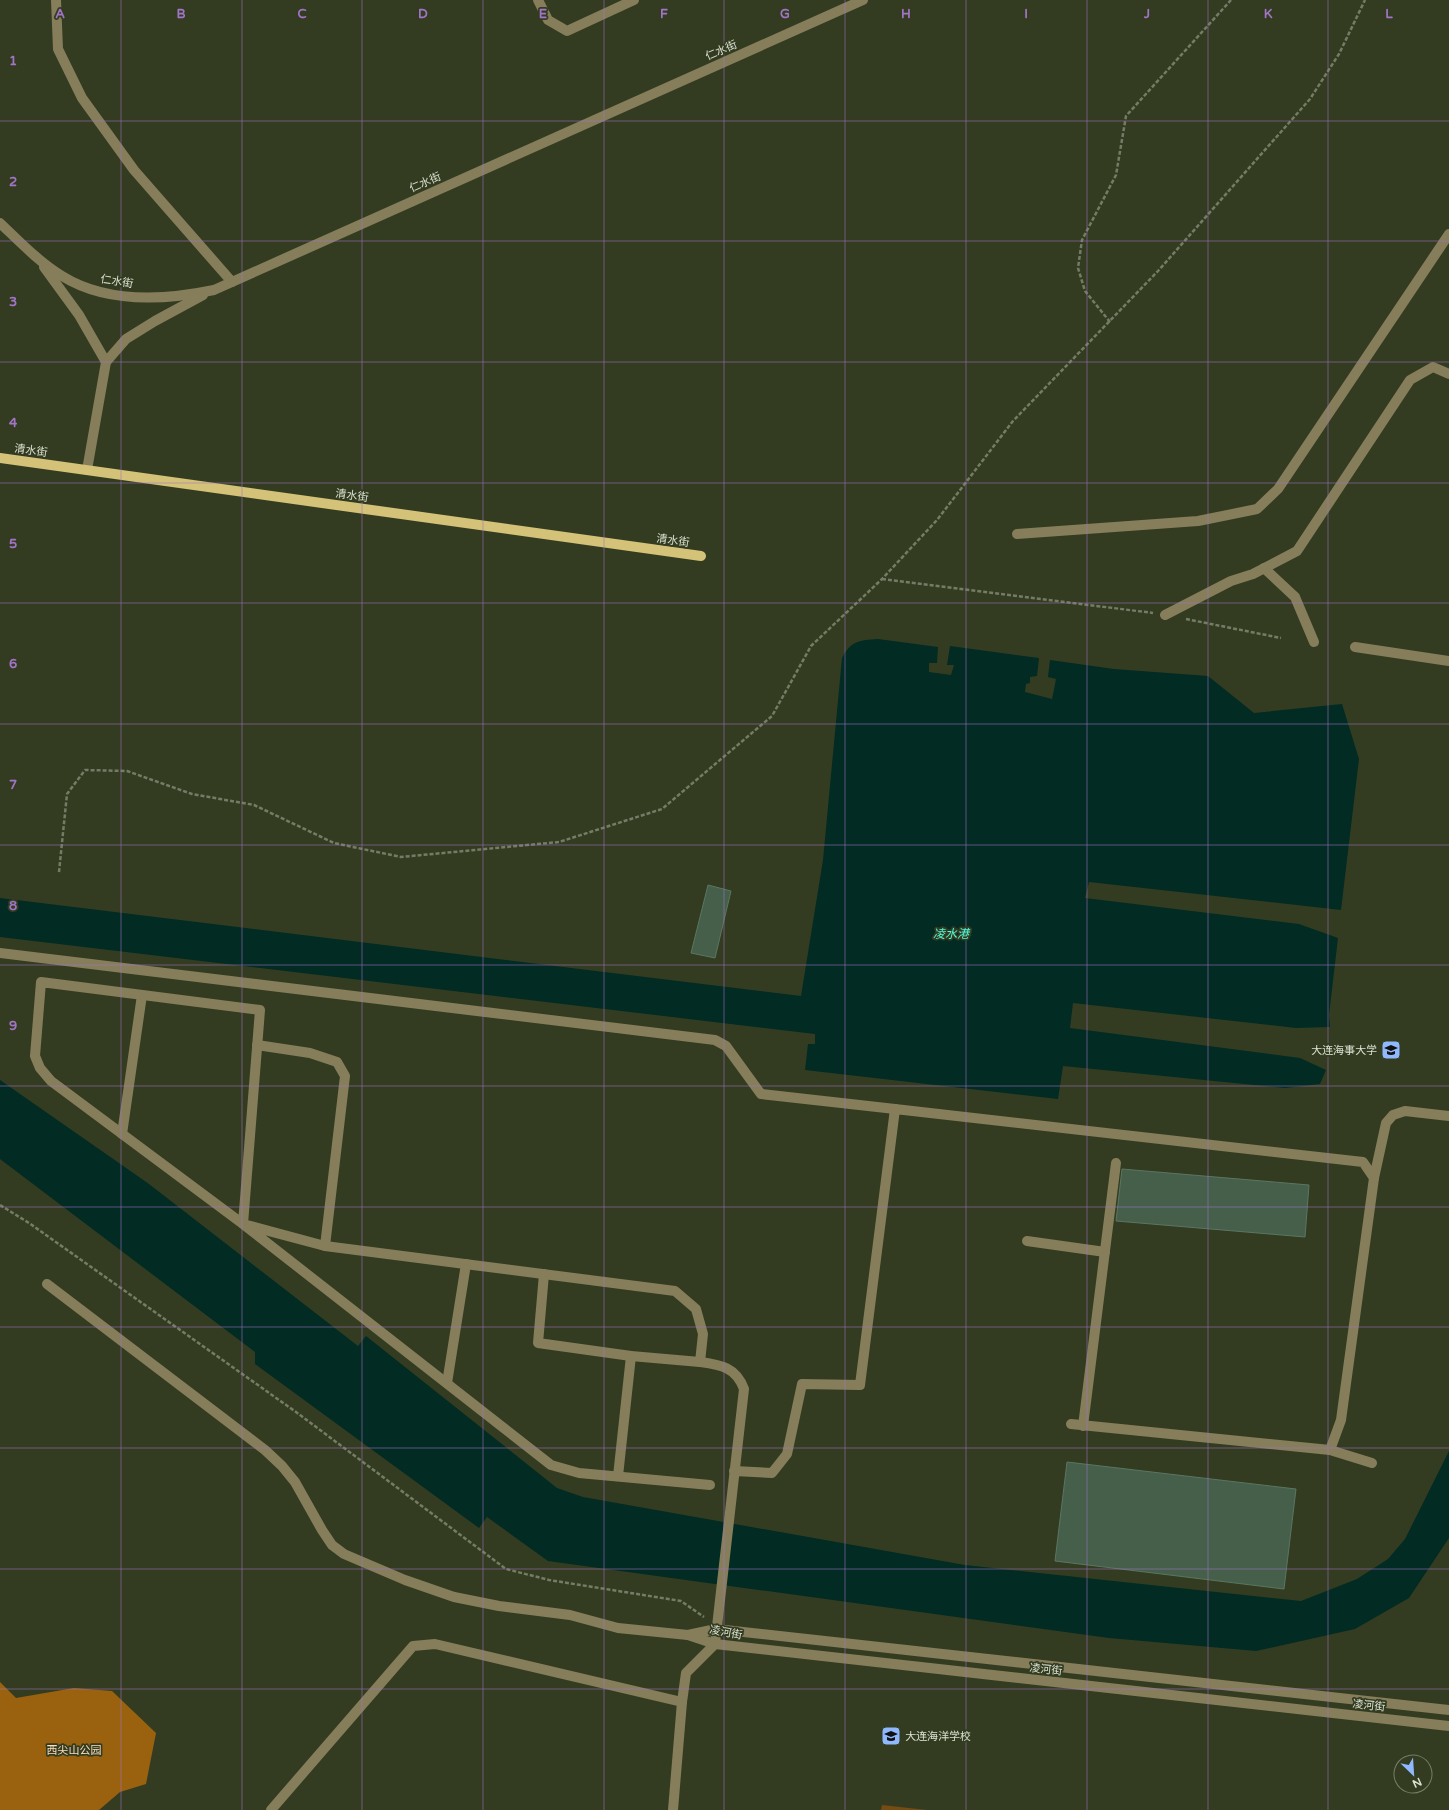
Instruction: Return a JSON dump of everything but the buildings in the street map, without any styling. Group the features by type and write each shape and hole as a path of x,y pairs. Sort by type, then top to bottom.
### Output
{"main road":[{"name":"清水街","path":"0,458 701,556"}],"street":[{"path":"56,0 58,49 82,98 134,170 232,282"},
{"path":"538,0 548,20 567,31 634,0"},
{"name":"仁水街","path":"0,223 34,255 63,277 91,289 116,295 146,298 172,297 214,290 863,0"},
{"path":"1017,534 1198,521 1257,509 1278,489 1449,234"},
{"path":"34,255 79,315 106,362"},
{"path":"87,470 106,362 126,339 155,321 214,290"},
{"path":"1165,615 1231,581 1253,574 1297,551 1410,380 1433,367 1449,374"},
{"path":"1264,568 1295,597 1314,642"},
{"path":"1354,647 1449,661"},
{"path":"0,953 715,1040 726,1046 761,1094 1363,1162 1374,1178"},
{"path":"243,1224 260,1010 40,982 35,1056 40,1068 51,1081 243,1224 551,1465 579,1473 710,1485"},
{"path":"122,1134 142,995"},
{"path":"257,1045 310,1053 337,1062 345,1076 325,1246"},
{"path":"734,1471 772,1473 787,1454 802,1384 860,1384 895,1109"},
{"path":"1330,1450 1342,1420 1374,1178 1386,1123 1394,1115 1405,1111 1449,1116"},
{"path":"1083,1426 1116,1163"},
{"path":"243,1224 325,1246 675,1291 696,1309 703,1334 700,1362"},
{"path":"1027,1240 1104,1252"},
{"path":"447,1383 466,1264"},
{"path":"544,1274 538,1343 632,1356 700,1362 725,1366 740,1378 744,1389 715,1644 686,1673 682,1702 673,1810"},
{"path":"47,1284 270,1456 295,1482 332,1545 344,1554 405,1580 454,1597 500,1606 570,1615 618,1628 688,1635"},
{"path":"618,1476 632,1356"},
{"path":"1071,1424 1330,1450 1372,1463"},
{"name":"凌河街","path":"688,1635 716,1629 1449,1710"},
{"name":"凌河街","path":"688,1635 715,1644 1449,1726"},
{"path":"270,1810 413,1646 435,1644 682,1702"}],"path":[{"path":"1110,322 1085,291 1078,268 1082,240 1116,175 1126,116 1231,0"},
{"path":"59,872 66,794 85,770 127,771 192,794 254,805 334,843 401,857 559,842 662,809 772,716 811,646 882,579 937,520 1013,421 1158,271 1310,100 1339,54 1365,0"},
{"path":"882,579 1165,615 1282,638"},
{"path":"0,1205 29,1223 296,1412 506,1569 549,1580 681,1601 705,1617"}],"shaded area":[{"path":"882,1805 927,1810 881,1810"}],"green space":[{"name":"西尖山公园","path":"0,1682 16,1698 74,1688 112,1691 156,1733 146,1784 120,1792 99,1810 0,1810"}],"water":[{"name":"凌水港","path":"878,639 938,647 937,663 929,663 929,672 951,675 954,665 947,665 950,646 1039,658 1037,676 1030,677 1030,683 1026,684 1025,692 1052,699 1056,679 1048,677 1050,660 1114,669 1208,676 1254,713 1342,704 1359,759 1341,910 1089,882 1085,898 1299,924 1338,938 1329,1015 1330,1027 1296,1028 1073,1003 1070,1028 1300,1058 1326,1070 1320,1084 1285,1088 1063,1066 1058,1099 805,1070 808,1044 815,1044 815,1034 0,937 0,898 801,996 823,860 842,658 845,652 856,642"},
{"path":"0,1080 149,1184 358,1346 366,1336 557,1488 583,1497 965,1565 1301,1601 1357,1579 1388,1559 1405,1539 1449,1451 1449,1538 1409,1598 1355,1629 1256,1651 1109,1638 548,1561 487,1517 479,1528 255,1364 255,1352 0,1159"}],"place":[{"name":"大连海事大学","path":"1391,1050"},
{"name":"大连海洋学校","path":"891,1736"}]}
